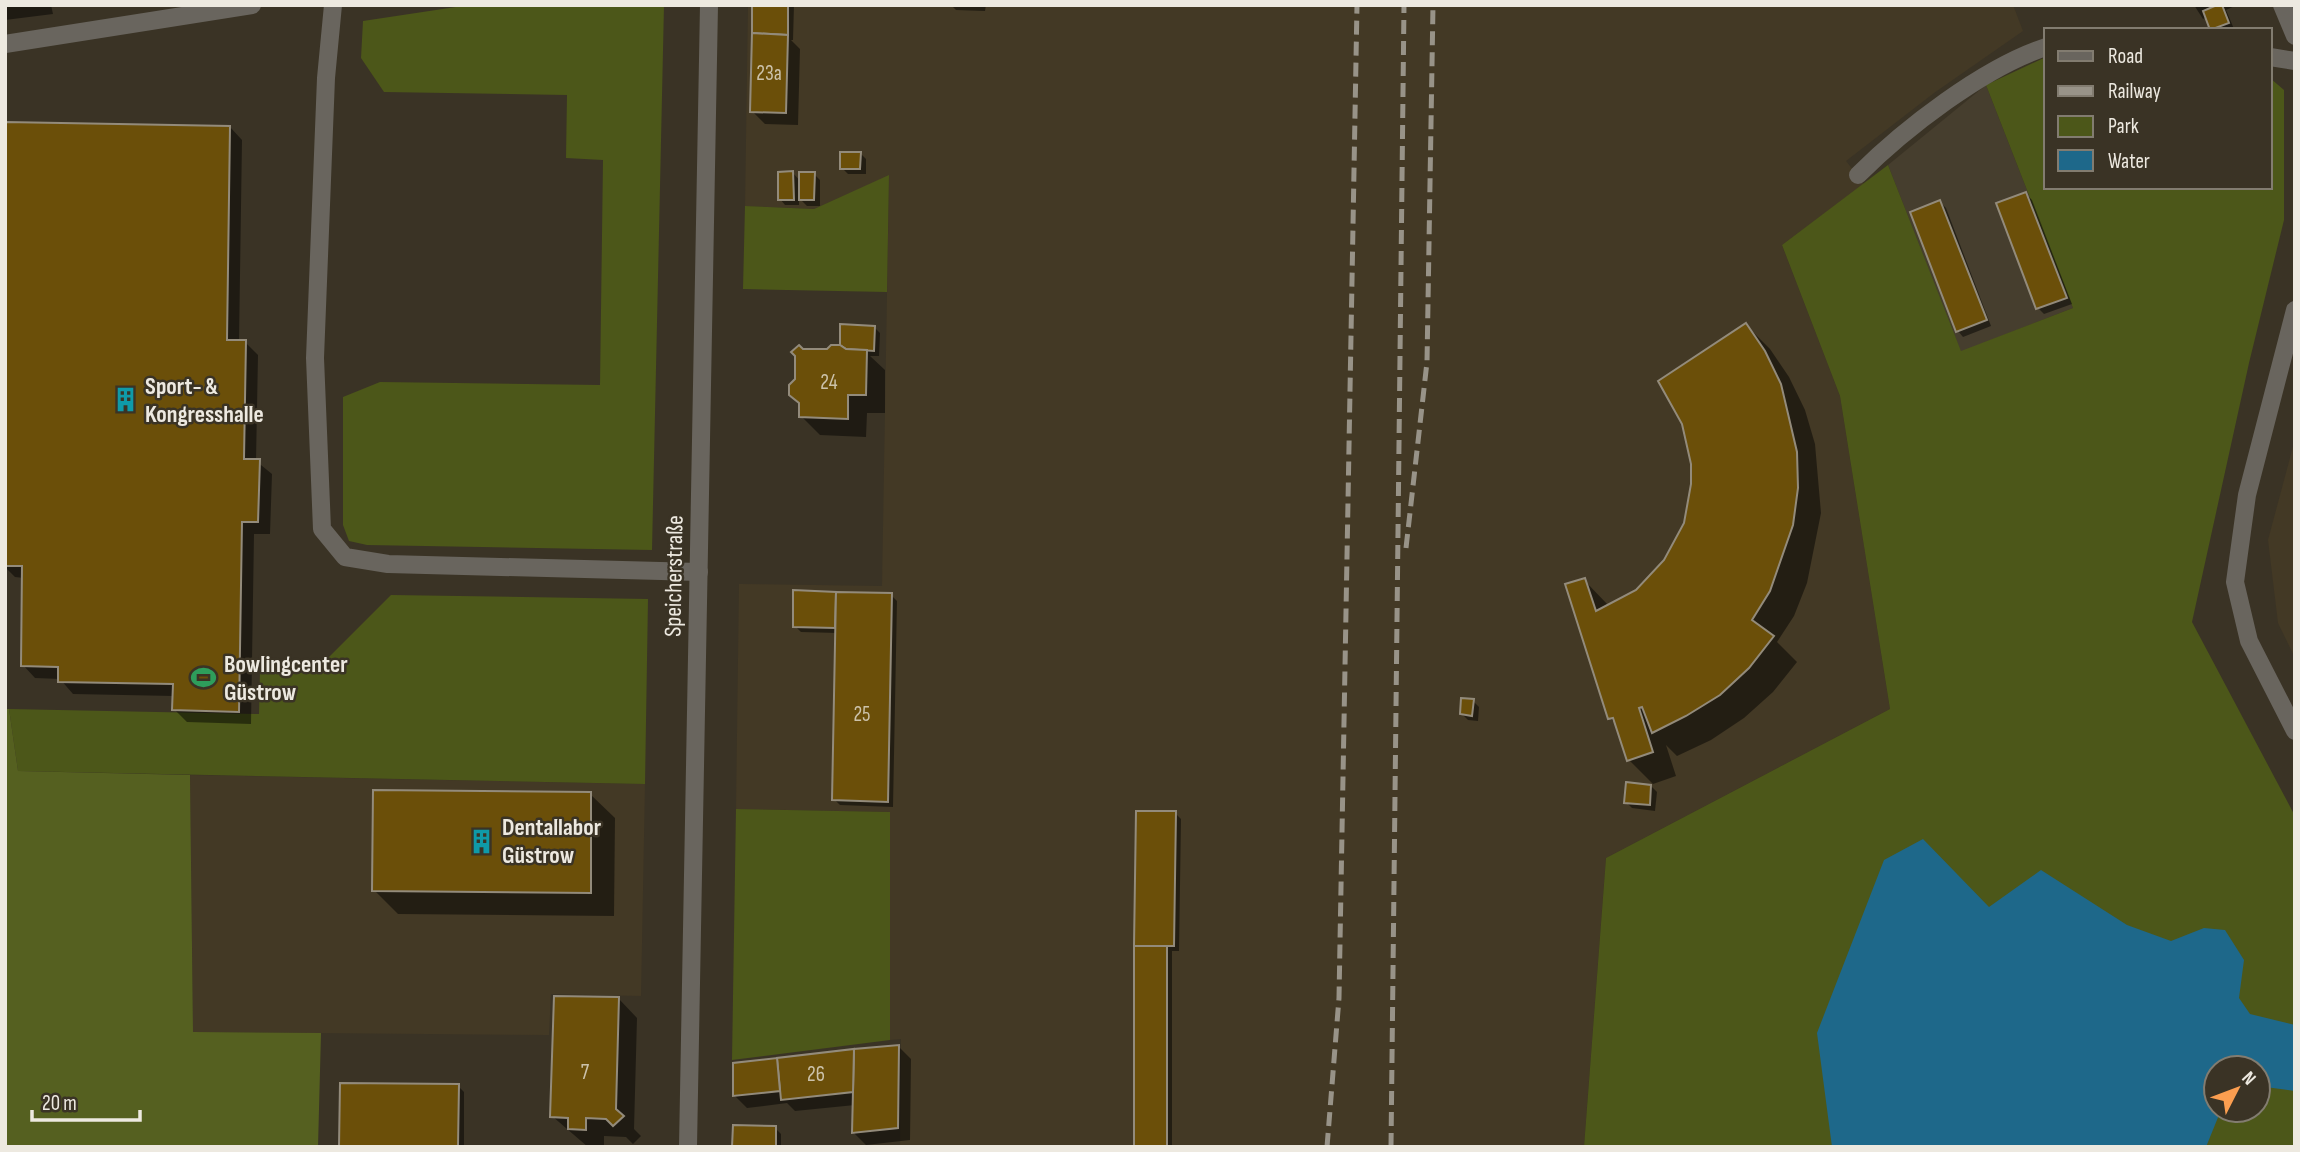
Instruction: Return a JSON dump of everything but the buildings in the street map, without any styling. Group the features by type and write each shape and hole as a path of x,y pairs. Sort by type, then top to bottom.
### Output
{"street":[{"path":"5,44 252,5"},
{"path":"333,5 326,78 315,358 322,529 345,557 388,564 699,572"},
{"name":"Speicherstraße","path":"688,1147 709,5"},
{"path":"2282,5 2295,36"},
{"path":"1858,175 1898,135 1986,75 2044,48"},
{"path":"2272,57 2295,61"},
{"path":"2295,310 2247,495 2235,582 2249,641 2295,731"}],"shaded area":[{"path":"748,5 2013,5 2023,31 1934,93 1846,161 1864,184 1782,245 1840,396 1890,709 1606,858 1584,1147 900,1147 901,1039 890,1040 890,812 736,809 739,584 882,586 889,176 814,209 745,206"},
{"path":"1986,85 2073,308 1961,352 1888,165"},
{"path":"2295,439 2295,658 2278,623 2268,540"},
{"path":"190,775 645,784 641,996 551,994 549,1035 193,1032"}],"green space":[{"path":"469,5 664,5 652,550 367,545 349,541 343,525 343,397 380,382 600,385 603,160 566,158 567,95 384,92 361,58 363,21"},
{"path":"2044,58 2044,189 2272,189 2272,80 2284,90 2284,220 2249,363 2192,622 2295,816 2295,1147 1584,1147 1606,858 1890,709 1840,396 1782,245 1888,165 1961,351 2073,308 1986,85"},
{"path":"889,175 887,292 743,289 745,206 814,209"},
{"path":"391,595 648,599 645,784 18,771 9,709 259,714 260,670 316,670"},
{"path":"5,709 9,709 18,771 190,775 193,1032 321,1033 318,1147 5,1147"},
{"path":"736,809 890,812 890,1040 732,1060"}],"water":[{"path":"1923,839 1989,907 2041,870 2127,925 2171,941 2204,928 2225,930 2244,960 2239,998 2250,1014 2295,1025 2295,1091 2272,1088 2272,1054 2202,1054 2202,1124 2215,1124 2206,1147 1832,1147 1817,1033 1884,860"}],"railway":[{"path":"1327,1147 1339,998 1357,5"},
{"path":"1391,1147 1404,5"},
{"path":"1406,548 1427,362 1433,5"}],"place":[{"name":"Sport- & Kongresshalle","path":"125,400"},
{"name":"Bowlingcenter Güstrow","path":"204,678"},
{"name":"Dentallabor Güstrow","path":"482,841"}]}
